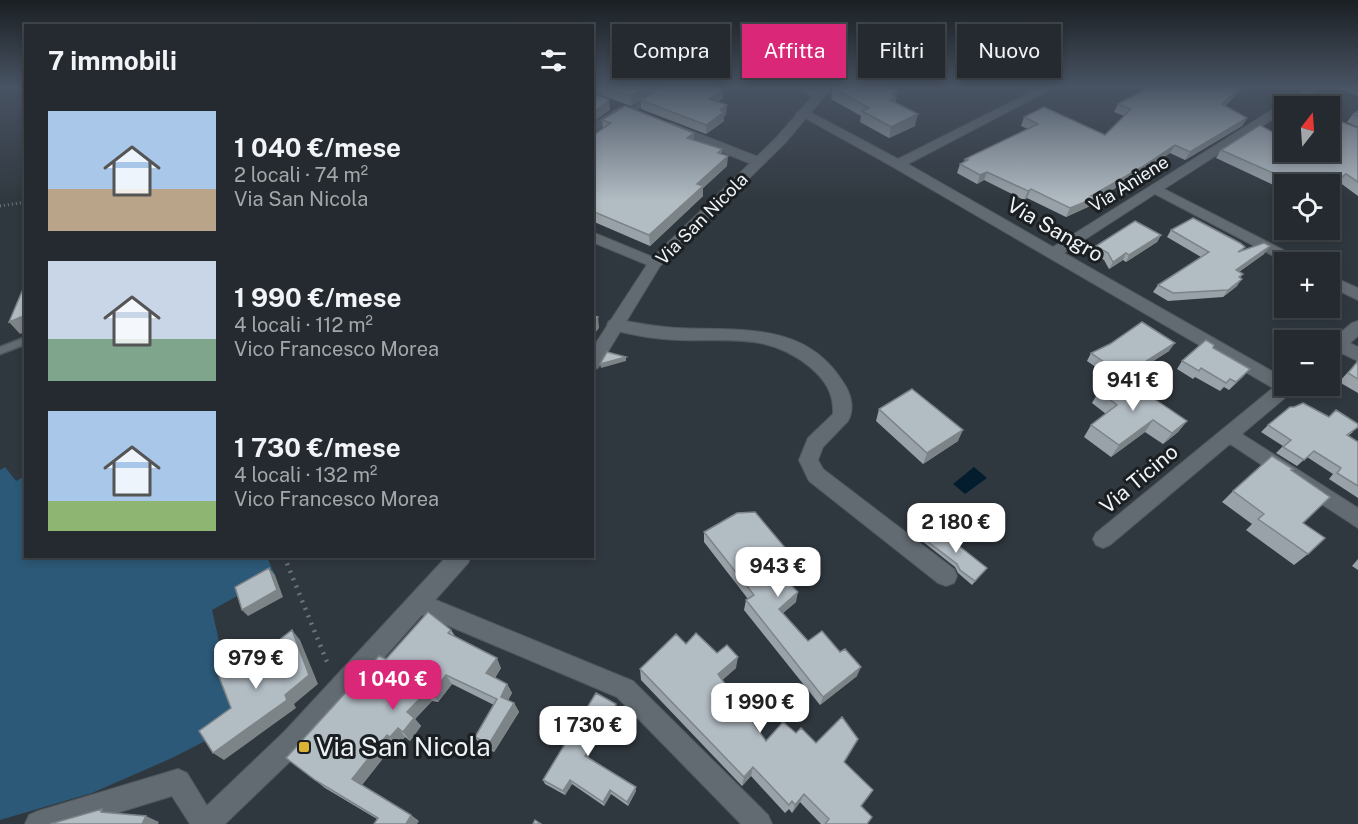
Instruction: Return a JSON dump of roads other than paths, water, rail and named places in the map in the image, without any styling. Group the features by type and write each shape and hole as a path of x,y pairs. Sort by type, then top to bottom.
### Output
{"street":[{"path":"664,124 759,162"},
{"name":"Via San Nicola","path":"594,360 655,263 781,140 793,124"},
{"name":"Via Sangro","path":"824,124 898,164 1274,379"},
{"path":"898,164 976,124"},
{"name":"Via Aniene","path":"1053,253 1258,124"},
{"path":"1340,126 1358,133"},
{"path":"1155,189 1277,252"},
{"path":"594,237 655,263"},
{"path":"1340,286 1358,295"},
{"path":"615,325 643,331 679,334 763,336 788,344 811,358 828,374 842,398 842,416 814,443 808,460 816,475 946,576"},
{"path":"1340,342 1358,327"},
{"path":"1340,350 1358,355"},
{"name":"Via Ticino","path":"1103,539 1274,396"},
{"path":"1228,434 1358,519"},
{"path":"38,824 178,782 206,824 294,740 459,558"},
{"path":"419,603 624,689 759,824"}],"lane":[{"path":"0,351 24,341"}],"place":[{"name":"Via San Nicola","path":"304,747"}]}
